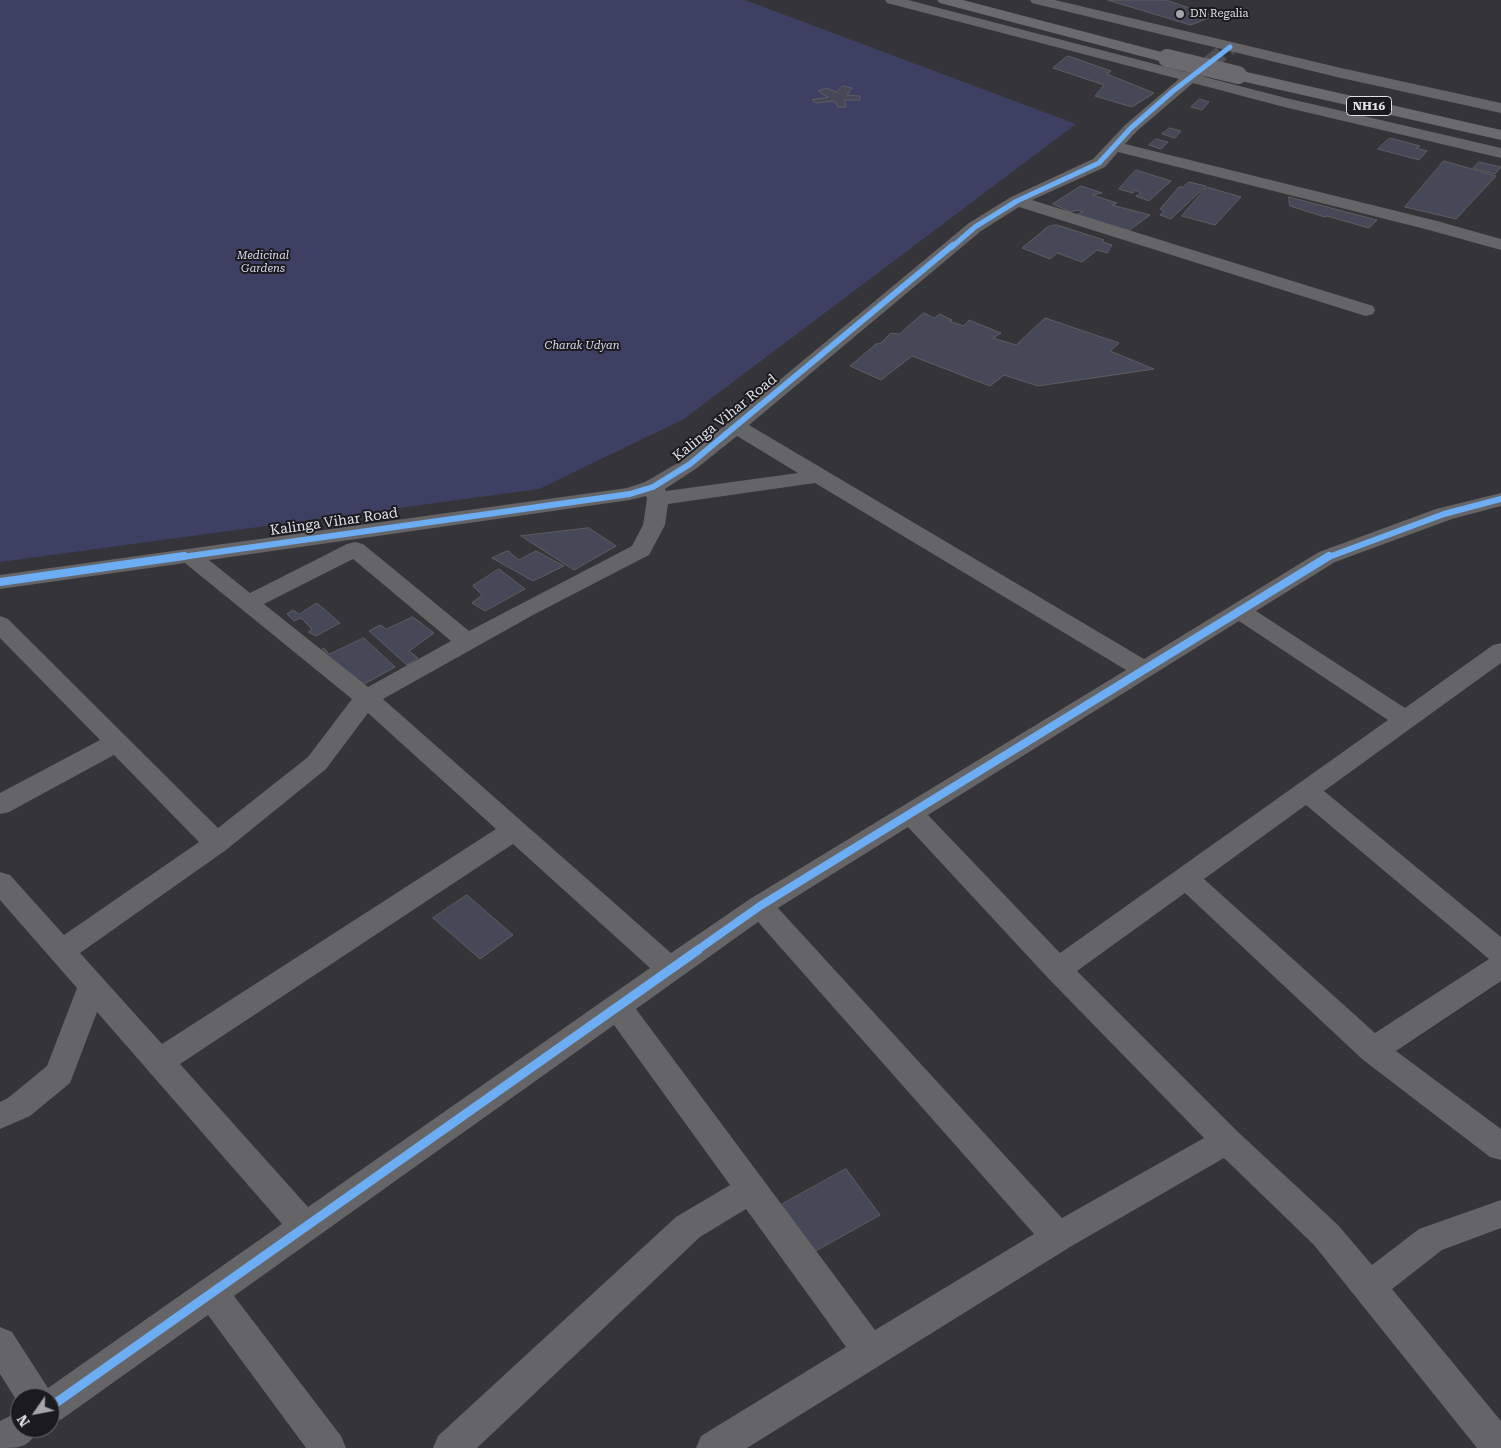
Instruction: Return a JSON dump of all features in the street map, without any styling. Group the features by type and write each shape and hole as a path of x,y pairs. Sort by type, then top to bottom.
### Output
{"highway":[{"name":"NH16","path":"945,0 1501,135"},
{"name":"NH16","path":"980,0 1172,54"},
{"name":"NH16","path":"1243,71 1501,126"}],"street":[{"path":"892,0 1284,102 1501,153"},
{"path":"1036,0 1349,75 1501,108"},
{"name":"Kalinga Vihar Road","path":"0,582 630,494 655,493 975,227 1017,201 1099,163 1131,128 1190,78"},
{"path":"1114,146 1501,245"},
{"path":"1017,201 1366,310"},
{"path":"735,426 1145,670"},
{"path":"62,951 217,842 318,763 366,698 641,550 654,525 655,493 819,476"},
{"path":"60,1400 760,906 1327,557 1444,514 1501,499"},
{"path":"248,603 355,549 467,642"},
{"path":"189,555 366,698 670,969"},
{"path":"1240,611 1406,720"},
{"path":"0,624 10,648 117,742 217,842"},
{"path":"1058,970 1501,651"},
{"path":"0,804 117,742"},
{"path":"1307,791 1501,953"},
{"path":"911,814 1058,970 1227,1141 1326,1235 1500,1448"},
{"path":"159,1062 514,830"},
{"path":"1186,878 1373,1050 1501,1147"},
{"path":"0,882 304,1227"},
{"path":"760,906 1058,1237"},
{"path":"1373,1050 1501,966"},
{"path":"0,1116 19,1107 59,1074 92,986"},
{"path":"617,1006 870,1352"},
{"path":"714,1448 1058,1237 1227,1141"},
{"path":"451,1448 688,1227 751,1189"},
{"path":"1369,1287 1431,1239 1501,1214"},
{"path":"210,1293 328,1448"},
{"path":"0,1343 29,1388"}],"green space":[{"name":"Medicinal Gardens","path":"0,0 745,0 1076,124 684,419 539,489 0,562"}],"building":[{"name":"DN Regalia","path":"1108,0 1166,0 1213,16 1191,25"},
{"path":"1068,56 1111,71 1107,74 1154,93 1132,107 1095,96 1104,85 1053,68"},
{"path":"843,86 852,88 847,95 860,96 860,100 844,100 846,107 838,107 834,101 816,103 812,100 828,97 818,91 827,88 836,92"},
{"path":"1200,99 1209,102 1202,110 1191,107"},
{"path":"1170,128 1181,131 1175,138 1162,134"},
{"path":"1390,138 1420,146 1416,148 1427,151 1419,160 1378,149"},
{"path":"1156,139 1168,142 1161,149 1149,145"},
{"path":"1444,161 1496,176 1456,219 1405,207"},
{"path":"1479,162 1501,167 1495,174 1473,168"},
{"path":"1136,170 1171,181 1149,201 1136,196 1141,193 1135,190 1133,193 1119,189"},
{"path":"1189,182 1206,186 1171,219 1160,215 1164,211 1160,209 1179,187 1183,187"},
{"path":"1081,186 1102,193 1092,195 1117,203 1112,205 1150,215 1126,233 1076,215 1083,212 1077,210 1071,212 1053,204"},
{"path":"1207,187 1241,197 1215,225 1182,216"},
{"path":"1289,197 1377,220 1369,228 1325,217 1290,206"},
{"path":"1057,225 1104,240 1102,242 1112,245 1107,253 1097,250 1082,262 1057,253 1050,259 1022,248 1045,229"},
{"path":"924,313 934,318 940,314 952,320 949,321 964,326 969,320 1001,333 993,338 1016,345 1045,318 1119,343 1110,351 1154,369 1038,386 1004,375 990,386 912,356 881,380 850,366 876,344 881,343 891,333 899,334"},
{"path":"589,528 616,546 574,570 521,536"},
{"path":"508,551 519,560 536,551 564,566 533,581 492,558"},
{"path":"499,569 525,589 485,611 472,603 482,595 473,586"},
{"path":"317,603 340,623 316,636 308,632 312,629 301,618 294,621 287,614 293,610 299,614"},
{"path":"413,617 434,633 409,651 418,658 407,665 369,631 380,625 386,629"},
{"path":"364,638 395,667 359,687 317,653 324,648 329,654"},
{"path":"467,895 513,935 480,959 433,918"},
{"path":"846,1169 880,1215 812,1253 779,1206"}],"tunnel":[{"path":"1190,78 1230,47"}],"cycle path":[{"path":"0,582 630,494 653,487 690,464 975,227 1017,201 1099,163 1131,128 1173,91 1230,47"},
{"path":"60,1400 760,906 1327,557 1444,514 1501,499"}],"place":[{"name":"DN Regalia","path":"1180,14"}],"park label":[{"name":"Charak Udyan","path":"582,346"}]}
